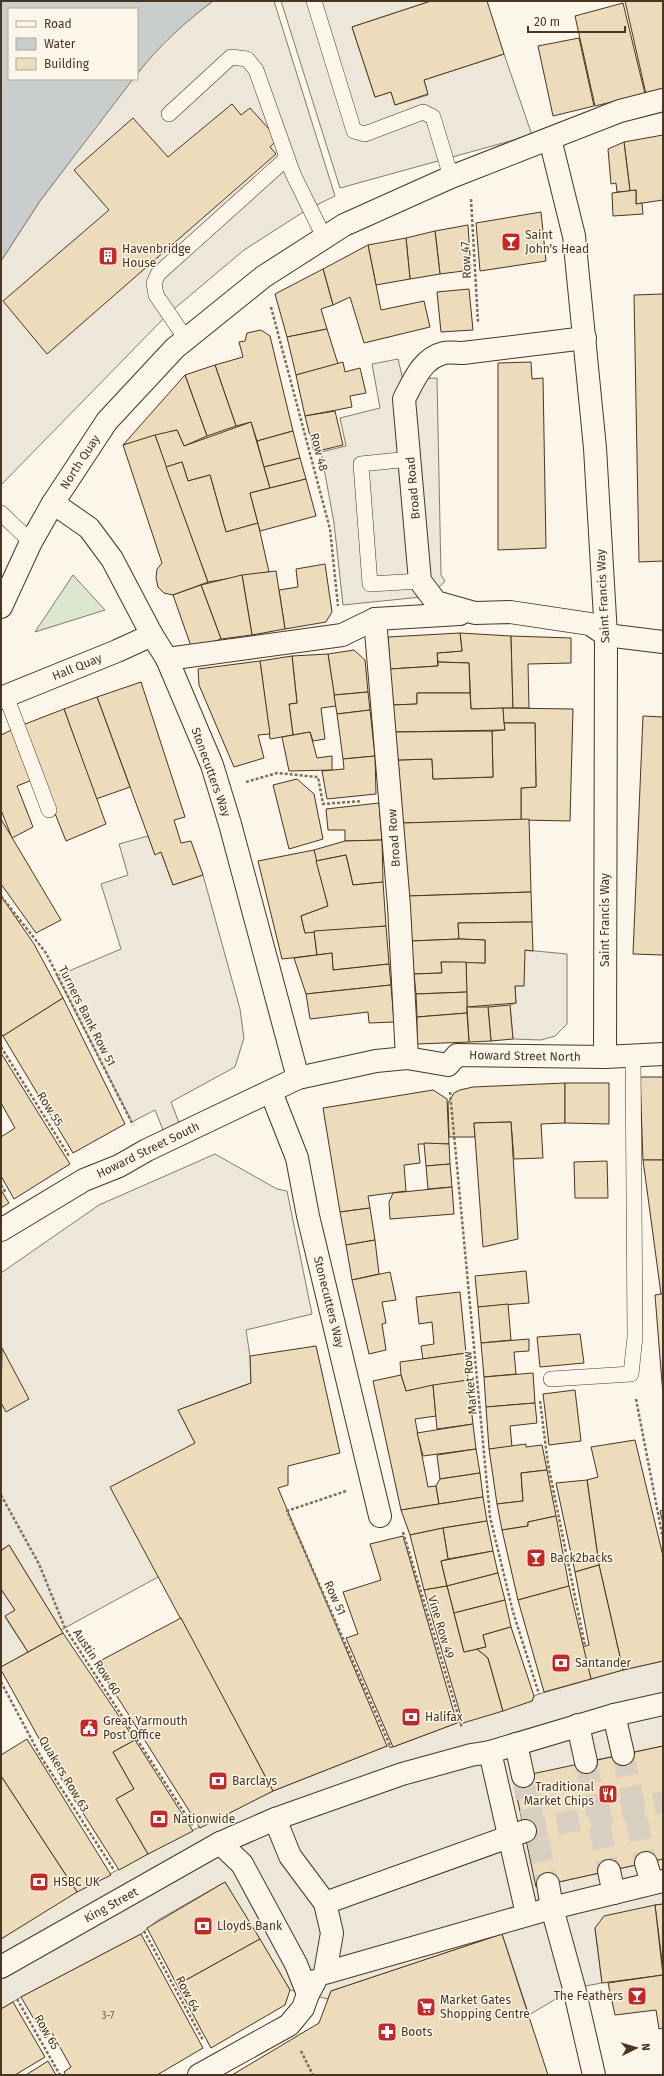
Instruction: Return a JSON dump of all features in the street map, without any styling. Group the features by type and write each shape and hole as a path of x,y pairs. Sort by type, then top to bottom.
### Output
{"street":[{"name":"North Quay","path":"53,503 107,421 174,348 263,277 344,224 460,173 550,139 620,110 663,100"},
{"name":"Saint Francis Way","path":"550,139 574,236 595,448 606,635 605,1057"},
{"name":"Broad Road","path":"420,581 404,399 416,376 427,361 443,353 462,353 585,338"},
{"path":"1,607 31,542 53,503"},
{"name":"Stonecutters Way","path":"53,503 90,528 112,559 167,659 212,764 298,1078"},
{"path":"1,590 17,573"},
{"path":"420,581 436,602 475,613"},
{"path":"167,659 342,635 375,619 475,613 510,612 590,624 606,635 663,642"},
{"name":"Broad Row","path":"375,619 391,798 407,1058"},
{"name":"Hall Quay","path":"4,697 117,651 152,634"},
{"name":"Howard Street North","path":"448,1065 457,1055 605,1057 633,1054 663,1054"},
{"path":"298,1078 376,1061 407,1058 448,1065"},
{"name":"Howard Street South","path":"1,1230 84,1180 119,1166 147,1150 298,1078"},
{"name":"Stonecutters Way","path":"271,1092 296,1158 308,1216 340,1344 371,1483 380,1516"},
{"name":"King Street","path":"1,1967 220,1843 276,1819 402,1774 516,1744 614,1715 663,1704"},
{"path":"614,1715 623,1754"},
{"path":"578,1725 586,1762"},
{"path":"516,1744 523,1776"},
{"path":"480,1753 517,1833 527,1914"},
{"path":"276,1819 290,1856 325,1903 332,1933 325,1973"},
{"path":"325,1903 517,1833"},
{"path":"220,1843 242,1864 296,1964 308,1994"},
{"path":"609,1871 614,1893"},
{"path":"208,2070 289,2025 303,2008 308,1994 317,1978 325,1973 527,1914 614,1893 654,1876"},
{"path":"548,1884 552,1908 574,1988 594,2075"}],"lane":[{"path":"314,1 354,132 366,134 423,112 433,117 460,173"},
{"path":"169,114 231,57 247,59 256,70 293,174 324,237"},
{"path":"186,339 156,295 154,283 158,274 287,158"},
{"path":"410,459 361,464 370,584 420,581"},
{"path":"1,513 31,542"},
{"path":"4,697 49,810"},
{"path":"551,1379 631,1374 635,1337 633,1054"}],"path":[{"name":"Row 47","path":"460,173 480,351"},
{"name":"Row 48","path":"263,277 330,529 342,635"},
{"path":"219,790 277,773 318,777 323,804 391,798"},
{"name":"Turners Bank Row 51","path":"1,896 46,953 147,1150"},
{"name":"Row 55","path":"1,1047 84,1180"},
{"name":"Market Row","path":"448,1065 456,1172 473,1323 490,1517 513,1612 539,1694"},
{"path":"631,1374 663,1539"},
{"path":"551,1379 539,1392 548,1464 585,1646"},
{"name":"Row 51","path":"371,1483 287,1511 402,1774"},
{"name":"Austin Row 60","path":"1,1495 39,1564 65,1628 196,1830"},
{"name":"Vine Row 49","path":"380,1516 403,1531 480,1753"},
{"name":"Quakers Row 63","path":"1,1682 41,1757 115,1873"},
{"name":"Row 64","path":"144,1931 208,2070"},
{"name":"Row 65","path":"17,1999 60,2075"}],"green space":[{"path":"73,575 105,610 35,632"}],"shaded area":[{"path":"213,1 274,1 335,196 308,209 244,250 168,314 1,485 1,261 40,201 113,104 132,80 138,80 138,73 156,50 184,23"},
{"path":"281,1 431,1 352,27 375,97 391,92 395,105 428,95 424,80 504,54 532,135 340,188"},
{"path":"398,359 403,380 437,378 441,575 445,581 431,596 343,605 334,523 321,452 346,446 340,418 380,408 372,364"},
{"path":"148,836 155,854 161,852 173,885 203,875 240,1009 244,1038 235,1067 171,1102 183,1133 167,1140 155,1110 132,1122 57,976 121,949 101,884 128,875 119,844"},
{"path":"525,950 567,954 567,1024 555,1036 541,1040 513,1039 510,1005 516,1003 515,986"},
{"path":"215,1154 277,1189 287,1191 312,1314 246,1330 250,1356 251,1383 178,1410 195,1443 158,1577 61,1630 9,1545 1,1550 1,1273 99,1205"},
{"path":"1,1589 15,1610 5,1617 28,1652 1,1667"},
{"path":"663,1661 663,1746 586,1762 536,1887 663,1859 663,1904 655,1905 595,1928 602,1983 574,1988 529,2015 502,1934 331,1991 328,1999 290,1990 225,1882 158,1920 141,1934 1,2009 1,1939 70,1895 185,1834 273,1791 387,1746 393,1747 457,1723 532,1701 534,1696 539,1694 623,1670"}],"water":[{"path":"1,1 213,1 173,35 138,73 138,8 8,8 8,80 132,80 40,201 1,261"}],"building":[{"path":"431,1 487,1 504,54 424,80 428,94 395,105 391,92 375,97 352,27"},
{"path":"625,1 663,1 663,90 646,94"},
{"path":"623,3 645,94 595,106 575,16"},
{"path":"579,38 594,106 553,116 538,46"},
{"name":"Havenbridge House","path":"232,104 241,115 250,108 278,139 270,147 276,154 47,354 3,301 109,210 74,170 133,118 168,157"},
{"path":"663,135 663,200 636,204 636,190 630,191 624,142"},
{"path":"624,142 630,191 617,192 616,183 611,184 608,149"},
{"path":"636,190 636,204 642,203 643,214 613,216 612,193"},
{"name":"Saint John's Head","path":"541,212 546,261 480,271 476,223"},
{"path":"468,225 471,270 440,274 435,231"},
{"path":"435,231 440,274 410,279 406,238"},
{"path":"406,238 410,279 376,285 368,245"},
{"path":"368,245 381,310 424,301 430,327 364,343 350,297 333,305 323,269"},
{"path":"323,269 333,305 321,309 327,329 287,337 275,294"},
{"path":"469,289 473,330 441,332 437,292"},
{"path":"663,294 663,561 639,562 634,295"},
{"path":"327,329 338,364 296,375 287,337"},
{"path":"261,330 270,336 293,431 257,441 251,422 236,426 215,365 243,357 239,342 245,341 247,333"},
{"path":"343,362 345,372 360,368 366,393 350,396 352,407 305,416 296,375"},
{"path":"531,362 532,379 543,378 546,548 498,550 498,363"},
{"path":"215,365 236,426 207,436 185,375"},
{"path":"185,375 207,436 184,446 177,430 123,445"},
{"path":"335,411 343,445 314,452 305,416"},
{"path":"251,422 270,488 250,493 258,523 226,532 210,475 188,481 182,462 166,467 155,435 177,430 184,446"},
{"path":"293,431 300,458 264,467 257,441"},
{"path":"155,435 208,582 173,595 164,593 158,587 156,578 157,569 162,563 123,445"},
{"path":"300,458 306,479 270,488 264,467"},
{"path":"182,462 188,481 210,475 226,532 258,523 269,572 208,582 166,467"},
{"path":"306,479 316,516 260,531 250,493"},
{"path":"325,564 332,612 326,622 285,629 279,590 298,587 296,569"},
{"path":"276,571 285,629 252,635 242,575"},
{"path":"242,575 252,635 221,639 201,585"},
{"path":"201,585 221,639 192,649 173,595"},
{"path":"460,633 511,636 513,708 471,709 469,663 438,662 437,653 462,651"},
{"path":"460,633 462,651 437,653 438,666 390,669 388,637"},
{"path":"511,636 571,638 571,663 528,664 529,708 513,708"},
{"path":"354,650 365,660 368,692 334,695 328,654"},
{"path":"328,654 336,706 321,708 325,739 313,741 310,732 293,735 289,704 297,703 292,656"},
{"path":"292,656 297,703 289,704 293,735 270,739 260,661"},
{"path":"260,661 270,734 258,735 264,758 234,767 199,685 198,669"},
{"path":"438,662 469,663 470,693 417,693 417,704 392,705 390,669 438,666"},
{"path":"141,682 185,817 174,820 181,843 191,841 203,875 173,885 161,852 155,855 97,697"},
{"path":"368,692 370,710 337,714 334,695"},
{"path":"417,693 470,693 471,709 503,708 505,730 394,732 392,705 417,704"},
{"path":"97,697 130,787 96,799 64,709"},
{"path":"503,708 573,709 570,821 521,820 521,788 536,787 535,723 504,723"},
{"path":"64,709 106,824 66,841 20,726"},
{"path":"370,710 375,756 343,759 337,714"},
{"path":"643,716 663,717 663,955 633,954"},
{"path":"504,723 535,723 536,787 521,788 521,820 403,823 398,760 432,759 433,779 493,777 492,731 505,730"},
{"path":"20,726 35,779 17,786 33,827 12,838 1,810 1,735"},
{"path":"492,731 493,777 433,779 432,759 398,760 394,732"},
{"path":"310,732 317,758 332,756 332,770 289,771 282,737"},
{"path":"375,756 376,794 327,799 322,771 344,769 343,759"},
{"path":"297,779 314,794 323,839 289,849 273,785"},
{"path":"379,803 382,840 345,841 345,830 328,830 326,809"},
{"path":"1,819 61,920 36,933 1,884"},
{"path":"529,819 531,892 408,896 403,823"},
{"path":"382,840 383,882 353,885 346,855 316,861 314,850 345,841"},
{"path":"314,850 328,906 301,916 305,933 314,931 317,955 282,959 258,861"},
{"path":"346,855 353,885 383,882 386,926 305,933 301,916 328,906 316,861"},
{"path":"531,892 532,922 458,923 459,939 411,941 408,896"},
{"path":"1,896 34,944 63,998 3,1036 1,1033"},
{"path":"532,922 533,951 525,950 524,986 515,986 516,1003 467,1007 466,962 485,963 485,940 459,939 458,923"},
{"path":"386,926 389,964 333,970 332,953 317,955 314,931"},
{"path":"459,939 485,940 485,963 441,962 442,973 414,974 411,941"},
{"path":"332,953 333,970 389,964 391,985 306,994 294,958"},
{"path":"441,962 466,962 467,992 416,994 414,974 442,973"},
{"path":"391,985 394,1022 369,1023 368,1012 310,1019 306,994"},
{"path":"467,992 467,1013 417,1017 416,994"},
{"path":"63,998 125,1124 73,1153 3,1036"},
{"path":"510,1005 513,1039 491,1041 488,1007"},
{"path":"467,1007 488,1007 491,1041 469,1042"},
{"path":"467,1013 469,1042 417,1044 417,1017"},
{"path":"1,1053 70,1164 14,1199 1,1176 1,1137 15,1128 1,1103"},
{"path":"640,1077 663,1077 663,1160 643,1160"},
{"path":"565,1083 565,1123 541,1124 543,1158 514,1159 511,1122 474,1123 475,1137 449,1137 448,1103 454,1093 460,1090 473,1087"},
{"path":"565,1083 609,1083 609,1124 565,1123"},
{"path":"433,1090 447,1099 449,1144 418,1144 420,1163 404,1165 406,1191 368,1196 370,1208 340,1212 323,1108"},
{"path":"511,1122 518,1239 483,1247 474,1123"},
{"path":"424,1143 449,1144 450,1164 426,1166"},
{"path":"643,1160 663,1160 663,1294 661,1294"},
{"path":"607,1161 608,1198 575,1198 574,1162"},
{"path":"450,1164 452,1187 428,1189 426,1166"},
{"path":"452,1187 454,1214 390,1219 389,1202 393,1193"},
{"path":"1,1190 9,1203 1,1208"},
{"path":"370,1208 375,1240 346,1245 340,1212"},
{"path":"375,1240 379,1274 352,1280 346,1245"},
{"path":"526,1271 529,1303 478,1307 475,1276"},
{"path":"390,1272 396,1300 382,1302 386,1323 382,1324 386,1350 369,1354 352,1280"},
{"path":"460,1292 466,1353 423,1359 421,1346 434,1344 432,1322 419,1324 416,1297"},
{"path":"663,1294 663,1395 655,1295"},
{"path":"508,1304 511,1340 481,1343 478,1307"},
{"path":"580,1334 584,1363 540,1367 537,1337"},
{"path":"529,1339 529,1351 514,1352 516,1374 484,1377 481,1343"},
{"path":"316,1346 340,1453 288,1466 288,1485 278,1488 387,1746 273,1791 110,1487 195,1443 178,1410 251,1383 250,1356"},
{"path":"2,1348 29,1399 6,1412 1,1403"},
{"path":"466,1353 468,1380 406,1391 401,1375 400,1362"},
{"path":"533,1373 535,1403 486,1407 484,1377"},
{"path":"401,1375 406,1391 433,1385 436,1416 415,1419 428,1487 436,1486 439,1504 401,1510 373,1381"},
{"path":"468,1380 473,1424 437,1429 433,1385"},
{"path":"575,1390 581,1441 549,1445 543,1394"},
{"path":"535,1403 537,1423 510,1426 512,1447 489,1449 486,1407"},
{"path":"473,1424 476,1449 423,1456 417,1433"},
{"path":"635,1440 663,1556 663,1661 623,1670 599,1565 587,1480 598,1477 591,1447"},
{"path":"526,1444 526,1447 542,1445 547,1470 521,1473 523,1501 497,1504 489,1449"},
{"path":"476,1449 480,1473 440,1479 437,1455"},
{"path":"547,1470 556,1516 528,1522 528,1526 502,1530 497,1504 523,1501 521,1473"},
{"path":"480,1473 483,1497 439,1504 436,1486 440,1479"},
{"path":"587,1480 599,1565 575,1572 556,1483"},
{"path":"483,1497 487,1521 410,1535 401,1510"},
{"path":"663,1510 663,1523 660,1511"},
{"name":"Back2backs","path":"556,1516 569,1586 518,1600 502,1530 528,1526 528,1522"},
{"path":"487,1521 493,1551 448,1559 443,1528"},
{"path":"443,1528 448,1559 441,1561 447,1586 424,1590 410,1535"},
{"path":"403,1536 457,1723 393,1747 346,1638 358,1634 343,1592 381,1580 370,1544"},
{"path":"9,1545 63,1633 28,1652 5,1616 15,1610 1,1589 1,1551"},
{"path":"493,1551 498,1573 447,1586 441,1561"},
{"path":"599,1565 623,1670 591,1679 582,1647 589,1645 575,1572"},
{"path":"498,1573 505,1600 454,1613 447,1586"},
{"path":"447,1586 464,1652 477,1649 488,1658 503,1711 463,1723 424,1590"},
{"path":"569,1586 591,1679 544,1692 518,1600"},
{"path":"505,1600 511,1627 483,1635 486,1647 464,1652 454,1613"},
{"path":"181,1618 273,1791 200,1828 96,1663"},
{"path":"511,1627 534,1696 532,1701 503,1711 488,1658 477,1649 486,1647 483,1635"},
{"path":"63,1633 135,1740 113,1752 134,1789 116,1799 148,1854 119,1870 62,1780 1,1670 1,1667"},
{"path":"27,1739 111,1875 77,1892 1,1776 1,1755"},
{"path":"135,1740 193,1831 148,1854 116,1799 134,1789 113,1752"},
{"path":"663,1746 663,1859 536,1887 513,1778"},
{"path":"1,1776 77,1892 1,1939"},
{"path":"225,1882 260,1939 177,1985 147,1928"},
{"path":"663,1904 663,1969 655,1905"},
{"path":"655,1905 663,1975 602,1983 595,1928 604,1916"},
{"path":"141,1934 203,2048 157,2075 66,2075 64,2072 71,2067 52,2033 45,2038 21,1997"},
{"name":"Market Gates Shopping Centre","path":"502,1934 548,2075 232,2075 319,2023 331,1991"},
{"path":"260,1939 290,1990 285,2005 211,2048 177,1985"},
{"name":"The Feathers","path":"663,1975 663,2028 659,2029 656,2010 615,2015 608,1983"},
{"path":"13,2002 45,2057 15,2075 1,2075 1,2009"},
{"path":"48,2061 56,2075 26,2075"}],"tunnel":[{"path":"623,1754 646,1863"},
{"path":"586,1762 609,1871"},
{"path":"523,1776 548,1884"},
{"path":"525,1831 663,1802"}],"place":[{"name":"Saint John's Head","path":"511,242"},
{"name":"Havenbridge House","path":"108,256"},
{"name":"Back2backs","path":"536,1558"},
{"name":"Santander","path":"561,1663"},
{"name":"Halifax","path":"411,1717"},
{"name":"Great Yarmouth Post Office","path":"89,1728"},
{"name":"Barclays","path":"218,1781"},
{"name":"Traditional Market Chips","path":"608,1794"},
{"name":"Nationwide","path":"159,1819"},
{"name":"HSBC UK","path":"39,1882"},
{"name":"Lloyds Bank","path":"203,1926"},
{"name":"The Feathers","path":"637,1996"},
{"name":"Market Gates Shopping Centre","path":"426,2007"},
{"name":"Boots","path":"387,2032"}]}
